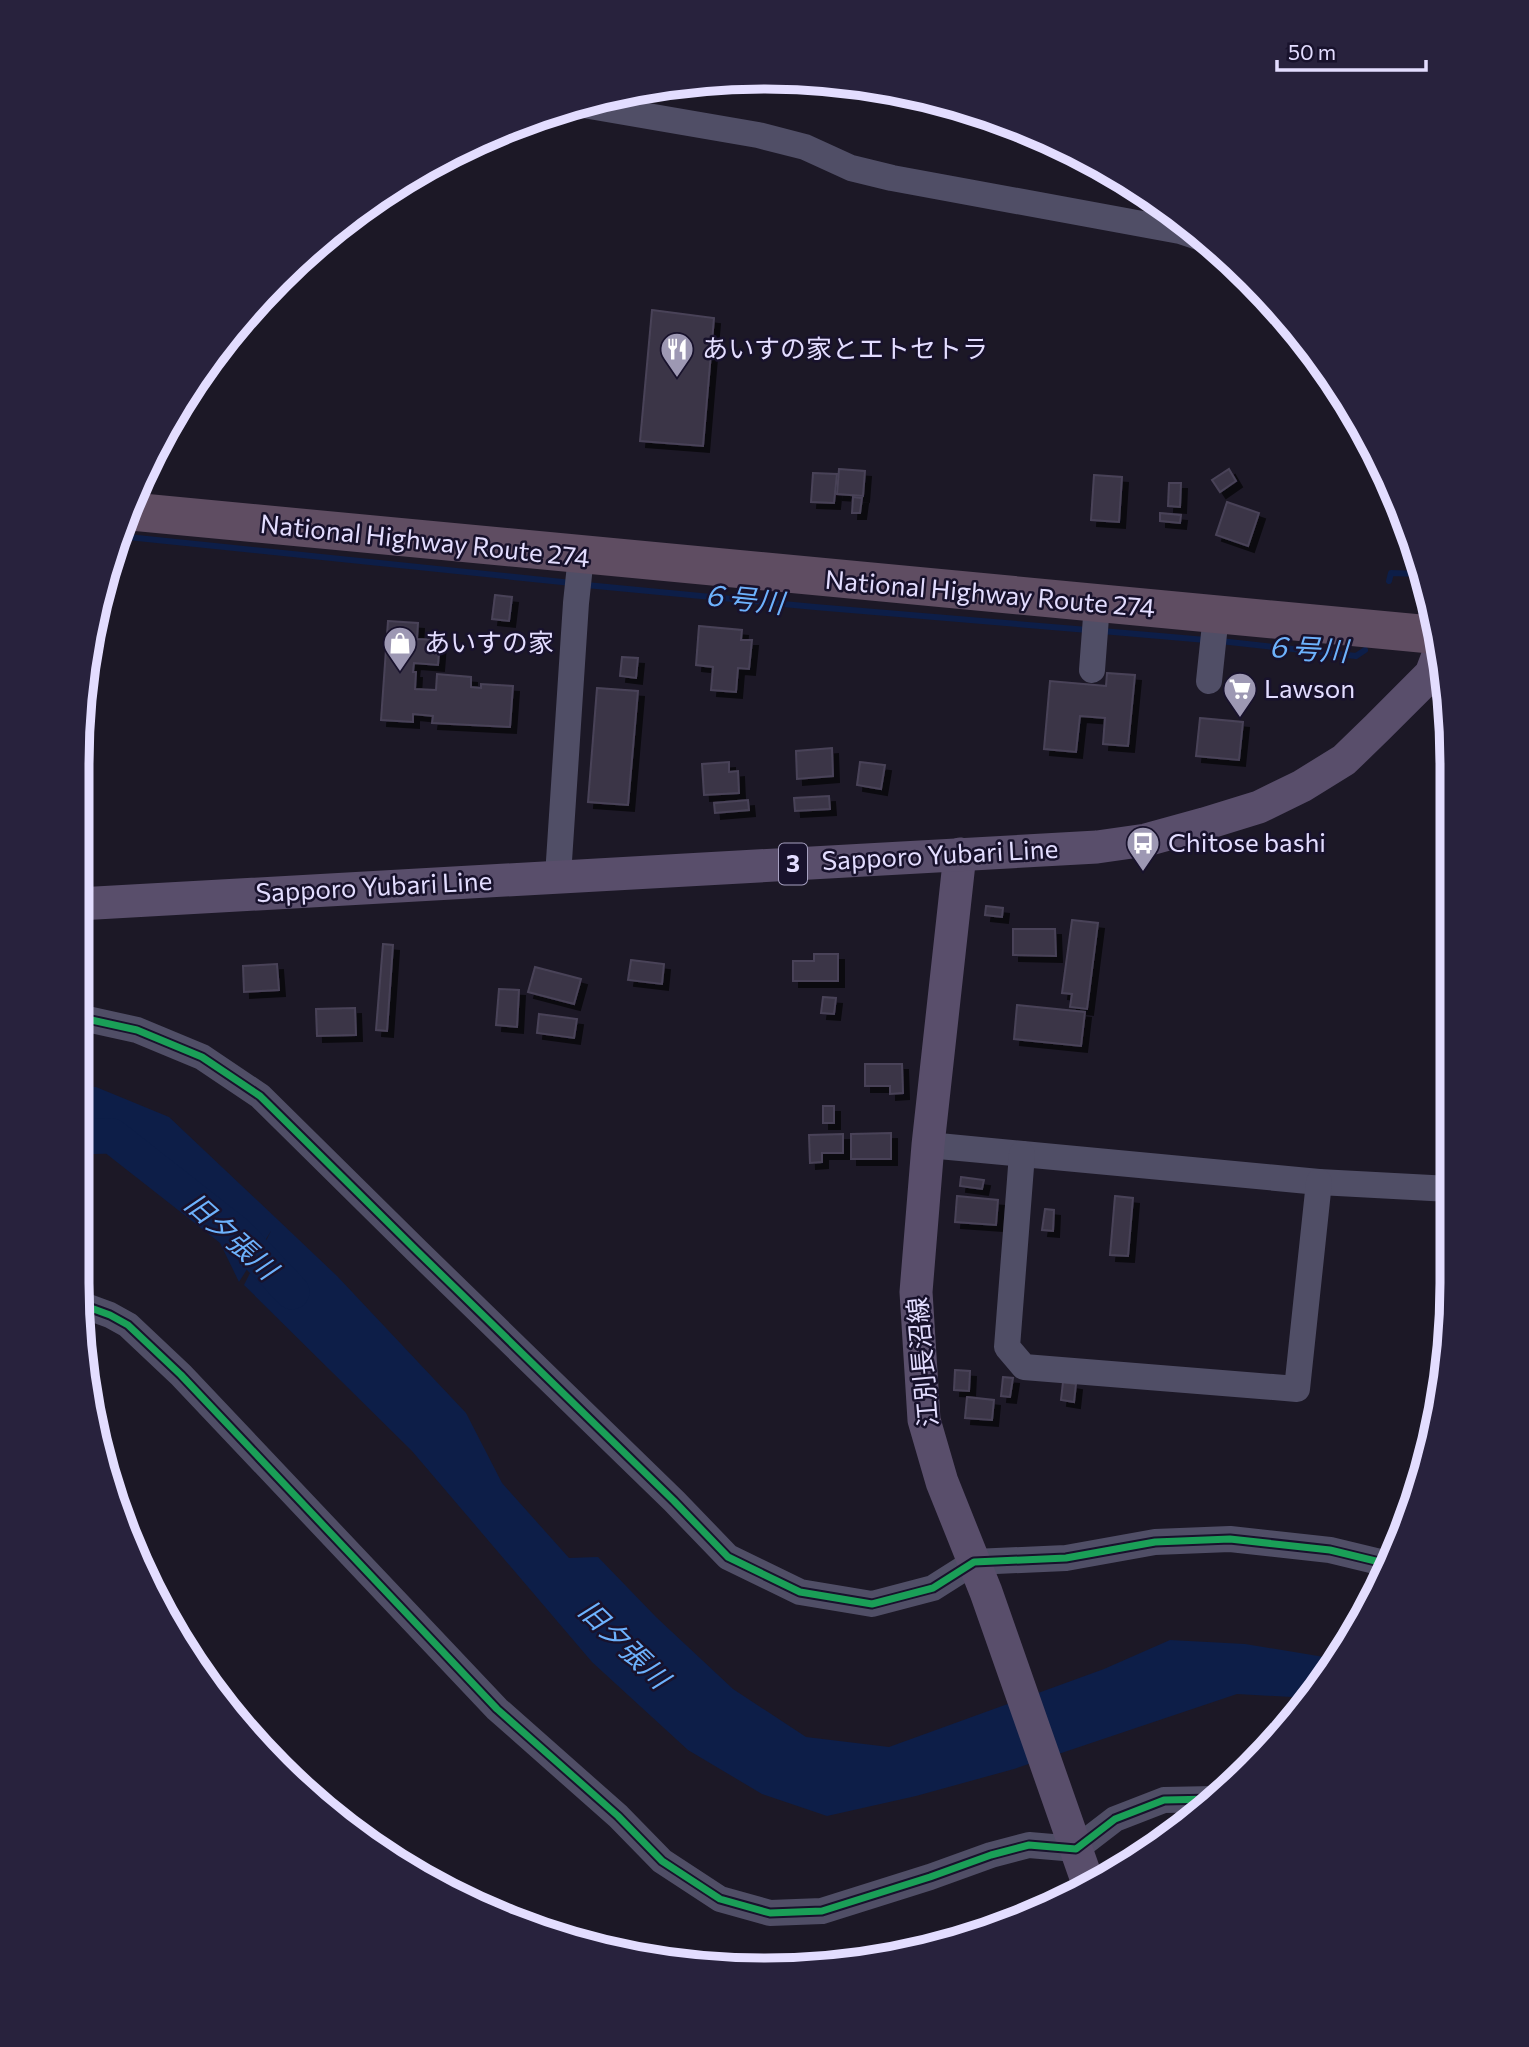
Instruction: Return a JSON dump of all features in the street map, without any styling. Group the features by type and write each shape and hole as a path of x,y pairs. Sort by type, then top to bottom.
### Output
{"highway":[{"name":"National Highway Route 274","path":"138,513 580,562 1096,611 1427,634"}],"main road":[{"name":"Sapporo Yubari Line","path":"89,903 1097,847 1146,839 1259,807 1302,786 1344,760 1433,671"},
{"name":"江別長沼線","path":"960,854 928,1145 916,1292 924,1420 942,1482 980,1577 1086,1876"}],"street":[{"path":"605,109 758,135 805,148 851,168 892,178 1178,231"},
{"path":"558,876 580,562"},
{"path":"1092,670 1096,611"},
{"path":"1209,681 1215,621"},
{"path":"89,1019 137,1030 202,1057 260,1096 728,1557 800,1592 872,1604 1066,1558 1155,1542 1230,1539 1330,1550 1379,1562"},
{"path":"928,1145 1319,1182 1440,1188"},
{"path":"1022,1154 1007,1347 1024,1367 1297,1390 1319,1182"},
{"path":"90,1308 128,1325 181,1375 497,1709 618,1816 662,1860 720,1899 770,1913 822,1911 1029,1845 1076,1849 1115,1819 1164,1800 1199,1799"}],"water":[{"path":"89,1087 96,1087 169,1117 337,1276 466,1413 502,1483 569,1558 598,1557 656,1617 733,1689 806,1737 889,1747 1104,1669 1170,1640 1245,1644 1326,1657 1297,1697 1237,1694 1014,1769 916,1796 827,1816 762,1794 688,1750 592,1662 412,1451 244,1285 271,1231 239,1282 190,1181 148,1150 89,1147"}],"building":[{"name":"あいすの家とエトセトラ","path":"652,310 714,318 703,446 640,441"},
{"path":"839,469 865,471 863,496 837,494"},
{"path":"1229,469 1236,481 1220,492 1212,480"},
{"path":"813,473 837,474 834,503 811,502"},
{"path":"1094,475 1122,477 1119,522 1091,520"},
{"path":"1169,483 1181,483 1180,507 1168,506"},
{"path":"853,497 862,498 860,513 852,513"},
{"path":"1227,502 1259,513 1248,546 1216,535"},
{"path":"1160,513 1181,515 1180,523 1160,521"},
{"path":"495,595 512,597 509,621 492,619"},
{"name":"あいすの家","path":"388,621 418,623 417,639 440,640 438,665 414,663 415,689 436,690 437,674 471,677 471,687 481,688 481,684 513,686 510,727 432,723 433,716 413,714 413,722 381,720"},
{"path":"699,626 742,630 741,640 752,640 749,669 738,668 736,692 711,690 713,667 696,665"},
{"path":"622,657 638,658 636,678 620,676"},
{"path":"1107,673 1135,675 1128,746 1103,744 1105,718 1080,716 1076,752 1044,749 1050,681 1106,686"},
{"path":"597,688 638,691 628,805 588,802"},
{"path":"1200,718 1243,722 1239,760 1196,756"},
{"path":"832,748 833,776 797,779 796,751"},
{"path":"729,762 729,772 738,771 739,793 704,795 702,764"},
{"path":"860,762 885,765 881,789 857,785"},
{"path":"829,796 830,809 795,811 794,798"},
{"path":"748,800 749,810 715,813 714,803"},
{"path":"986,906 1003,908 1002,917 985,915"},
{"path":"1072,920 1098,923 1087,1009 1070,1007 1072,994 1062,993"},
{"path":"1013,929 1055,929 1056,956 1013,955"},
{"path":"383,944 393,945 387,1031 376,1030"},
{"path":"814,954 838,954 838,981 793,981 793,961 814,961"},
{"path":"631,960 664,964 662,984 628,980"},
{"path":"277,964 279,990 244,992 243,966"},
{"path":"535,967 581,979 574,1004 528,992"},
{"path":"499,989 519,990 517,1027 496,1025"},
{"path":"823,997 836,998 834,1014 821,1013"},
{"path":"1017,1005 1085,1012 1081,1046 1014,1039"},
{"path":"355,1008 356,1035 317,1036 316,1009"},
{"path":"539,1014 577,1019 574,1038 537,1033"},
{"path":"865,1064 902,1064 903,1093 890,1094 890,1086 865,1086"},
{"path":"823,1106 834,1106 834,1123 823,1123"},
{"path":"891,1133 891,1159 851,1159 851,1134"},
{"path":"843,1134 843,1153 822,1153 822,1162 810,1163 809,1135"},
{"path":"961,1177 984,1180 982,1189 960,1186"},
{"path":"957,1196 998,1200 996,1225 955,1222"},
{"path":"1115,1196 1133,1198 1128,1256 1110,1255"},
{"path":"1045,1209 1054,1210 1053,1231 1042,1230"},
{"path":"955,1370 970,1371 969,1391 954,1390"},
{"path":"1003,1377 1013,1378 1010,1397 1001,1396"},
{"path":"1063,1382 1076,1384 1074,1402 1061,1400"},
{"path":"967,1397 994,1400 992,1420 965,1418"}],"waterway":[{"name":"６号川","path":"129,537 572,583"},
{"name":"６号川","path":"1389,581 1391,573 1412,574"},
{"name":"６号川","path":"586,585 1088,630"},
{"name":"６号川","path":"1102,631 1206,640"},
{"name":"６号川","path":"1220,641 1356,656 1365,650"},
{"name":"旧夕張川","path":"89,1137 112,1136 237,1234 292,1292"}],"cycle path":[{"path":"89,1019 137,1030 202,1057 260,1096 728,1557 800,1592 872,1604 933,1588 974,1562 1066,1558 1155,1542 1230,1539 1330,1550 1379,1562"},
{"path":"90,1308 128,1325 181,1375 497,1709 618,1816 662,1861 720,1899 770,1913 822,1911 1029,1845 1076,1849 1115,1819 1164,1800 1199,1799"}],"place":[{"name":"あいすの家とエトセトラ","path":"677,379"},
{"name":"あいすの家","path":"400,673"},
{"name":"Lawson","path":"1240,719"},
{"name":"Chitose bashi","path":"1143,873"}]}
